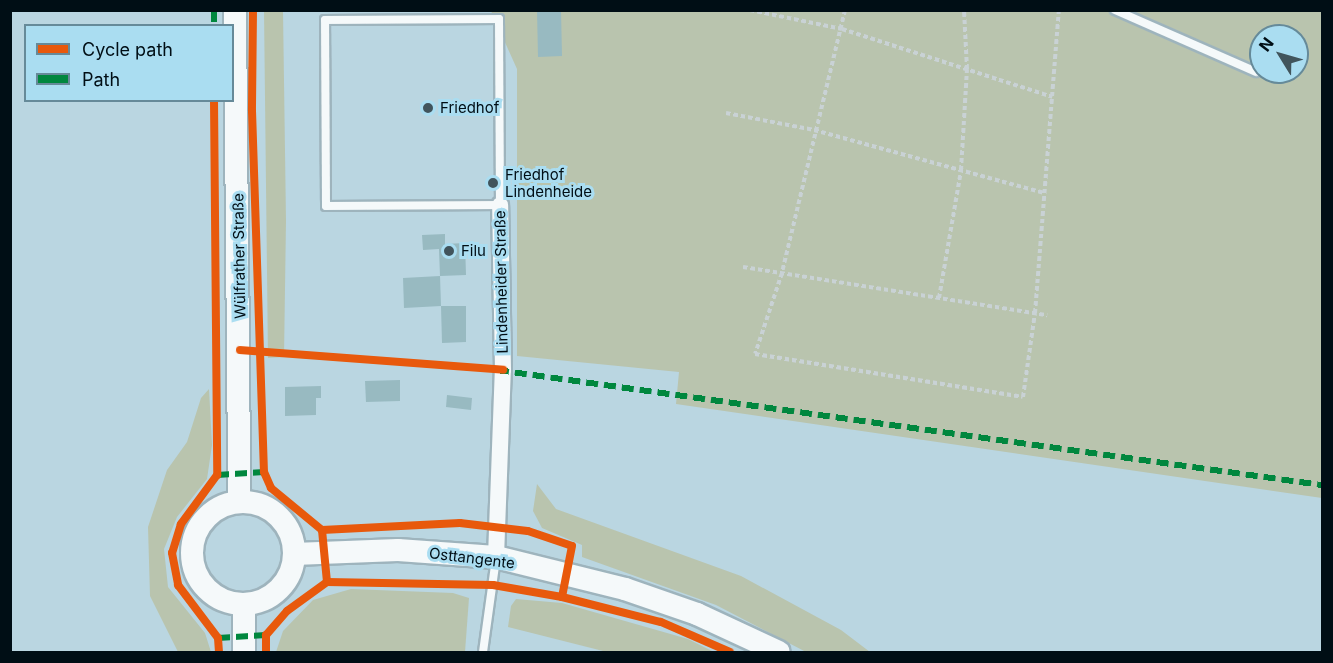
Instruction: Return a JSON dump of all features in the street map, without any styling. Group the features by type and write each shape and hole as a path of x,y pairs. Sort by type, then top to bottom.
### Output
{"main road":[{"name":"Wülfrather Straße","path":"236,10 239,502"},
{"path":"239,502 271,510 292,537 294,554 285,583 274,594 244,604 212,594 200,581 192,548 207,516 239,502"},
{"name":"Osttangente","path":"294,554 398,550 496,557 625,589 706,618 779,652"},
{"path":"244,604 244,652"}],"street":[{"name":"Lindenheider Straße","path":"496,557 503,370 500,204"}],"lane":[{"path":"1115,10 1249,69"},
{"name":"Lindenheider Straße","path":"499,19 500,204 326,206 326,21 499,19"},
{"name":"Lindenheider Straße","path":"483,652 496,557"}],"path":[{"path":"750,10 842,29 1052,97"},
{"path":"845,10 842,29 814,130 782,273 755,354 1023,397 1035,313 1059,10"},
{"path":"939,298 961,170 967,69 964,10"},
{"path":"726,113 814,130 1044,193"},
{"path":"743,267 1047,315"}],"green space":[{"path":"264,11 283,11 286,221 284,357 268,358"},
{"path":"491,11 1322,11 1322,498 676,404 679,372 517,356 517,69"},
{"path":"209,389 212,445 207,479 177,517 164,549 168,587 205,633 211,652 178,652 150,596 148,527 167,470 187,442 201,398"},
{"path":"537,484 556,509 741,576 841,630 870,652 806,652 716,605 582,557 582,545 542,528 533,511"},
{"path":"351,589 453,593 469,598 465,652 276,652 283,631 313,600"},
{"path":"516,599 562,603 688,639 714,652 607,652 508,627 511,606"}],"building":[{"path":"537,10 561,10 562,56 538,57"},
{"path":"445,234 445,244 465,243 466,275 440,276 439,249 423,250 422,235"},
{"path":"440,276 441,306 404,308 403,278"},
{"path":"441,306 466,306 466,342 442,343"},
{"path":"400,380 400,401 366,402 365,381"},
{"path":"321,386 321,398 316,398 316,415 285,416 285,387"},
{"path":"447,395 472,398 471,410 446,407"}],"marked path":[{"path":"214,10 214,24"},
{"path":"497,370 1322,485"},
{"path":"217,475 264,472"},
{"path":"218,638 266,635"}],"cycle path":[{"path":"253,10 252,111 264,472 271,488 322,530 327,582 287,611 266,635 266,652"},
{"path":"214,102 217,475 181,524 172,553 178,585 218,638 219,652"},
{"path":"240,350 503,370"},
{"path":"322,530 460,523 528,531 572,546 562,597"},
{"path":"327,582 493,585 562,597 661,622 730,652"}],"place":[{"name":"Friedhof","path":"428,108"},
{"name":"Friedhof Lindenheide","path":"493,183"},
{"name":"Filu","path":"449,251"}]}
